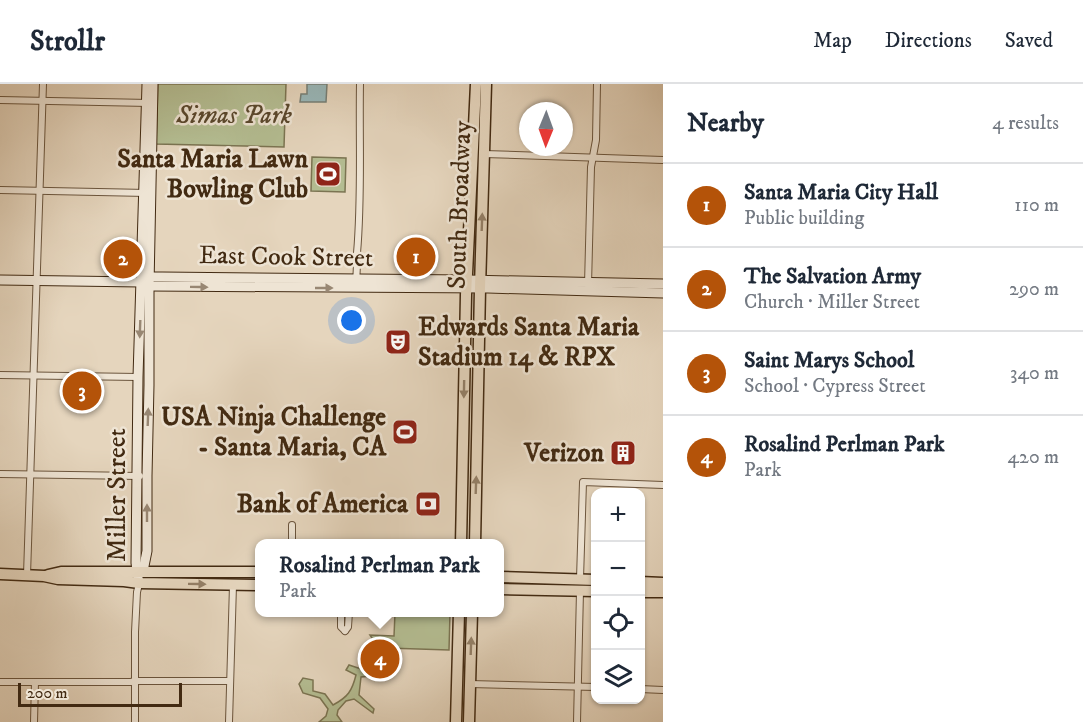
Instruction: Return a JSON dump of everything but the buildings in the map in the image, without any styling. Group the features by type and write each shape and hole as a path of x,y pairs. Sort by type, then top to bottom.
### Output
{"main road":[{"name":"South Broadway","path":"475,539 480,284 476,84"},
{"name":"South Broadway","path":"461,539 467,284 486,84"},
{"path":"0,574 58,579 124,580 139,575 255,572"},
{"path":"139,575 233,585 255,585"},
{"path":"504,577 591,580"},
{"path":"522,590 538,586 575,585 580,579"},
{"path":"645,582 663,583"},
{"path":"580,591 583,586 591,586"},
{"path":"504,589 591,591"},
{"path":"645,592 663,592"},
{"path":"456,722 459,617"},
{"path":"469,722 472,617"}],"street":[{"path":"27,575 43,84"},
{"name":"Miller Street","path":"147,84 150,103"},
{"name":"Miller Street","path":"142,476 149,385 147,193 150,103 153,84"},
{"path":"355,283 361,147 360,84"},
{"path":"588,287 597,84"},
{"path":"0,100 150,103"},
{"path":"479,154 663,160"},
{"path":"0,190 147,193"},
{"name":"East Cook Street","path":"0,280 588,287"},
{"name":"Miller Street","path":"139,575 147,551 138,377 147,282"},
{"path":"588,287 663,284"},
{"path":"588,287 663,293"},
{"path":"0,375 138,377"},
{"path":"0,474 142,476"},
{"path":"580,579 583,482 663,485"},
{"path":"292,525 292,539"},
{"path":"135,722 135,632 139,575"},
{"path":"229,722 233,585"},
{"path":"577,722 580,591"},
{"path":"341,617 341,627 345,631 348,627 349,617"},
{"path":"0,682 230,681"},
{"path":"34,722 35,682"},
{"path":"470,684 591,687"},
{"path":"645,689 663,690"}],"green space":[{"name":"Simas Park","path":"158,84 286,84 284,147 156,144"},
{"name":"Santa Maria Lawn Bowling Club","path":"312,157 346,158 345,192 311,191"},
{"path":"395,617 450,617 449,650 387,648 378,672 372,676 361,677 359,695 374,709 373,713 354,699 346,701 338,710 337,715 342,722 319,722 326,716 328,709 320,698 303,693 299,684 303,678 313,680 313,691 325,694 333,705 346,696 351,689 356,675 346,670 349,665 364,670 373,667 378,651 370,635 394,636"}],"water":[{"path":"307,84 327,84 326,102 300,102 301,94 307,94"}],"place":[{"name":"Santa Maria Lawn Bowling Club","path":"328,174"},
{"name":"Santa Maria City Hall","path":"416,257"},
{"name":"The Salvation Army","path":"123,259"},
{"name":"Edwards Santa Maria Stadium 14 & RPX","path":"398,342"},
{"name":"Saint Marys School","path":"82,391"},
{"name":"USA Ninja Challenge - Santa Maria, CA","path":"405,432"},
{"name":"Verizon","path":"623,453"},
{"name":"Bank of America","path":"428,504"},
{"name":"Rosalind Perlman Park","path":"380,659"}]}
